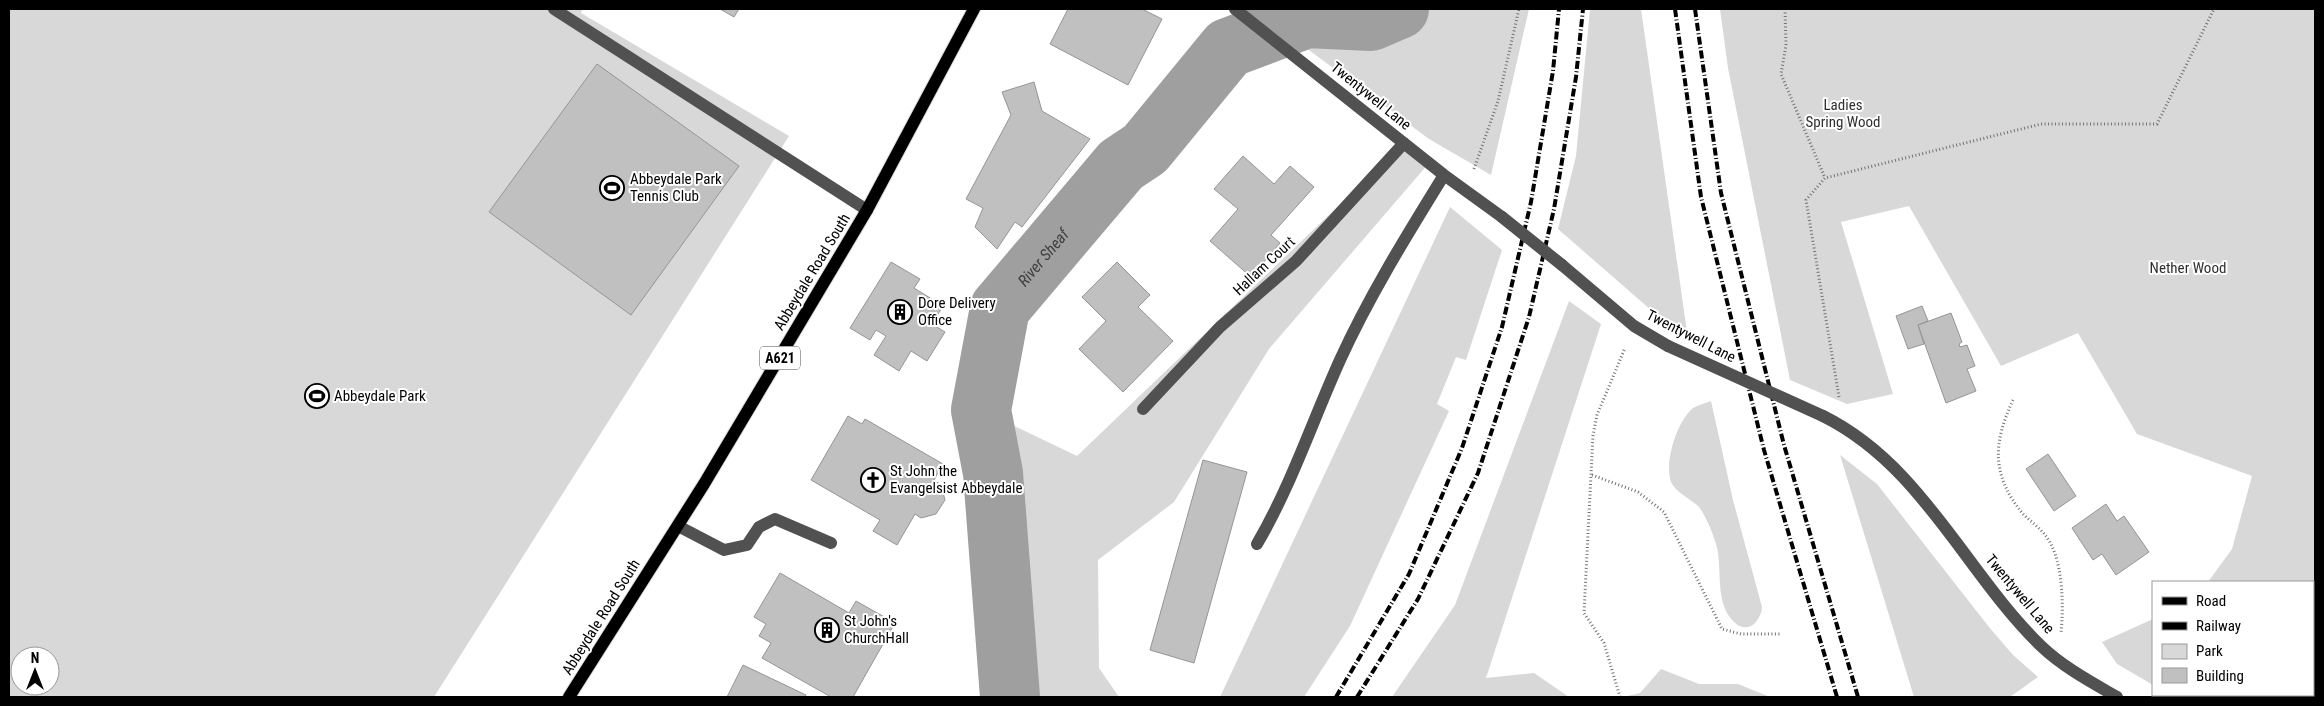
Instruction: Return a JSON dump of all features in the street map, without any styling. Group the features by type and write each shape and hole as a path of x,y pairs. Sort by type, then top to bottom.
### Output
{"main road":[{"name":"Abbeydale Road South","path":"569,697 678,526 868,210 974,9"}],"street":[{"path":"554,9 868,210"},
{"name":"Twentywell Lane","path":"1238,11 1444,175 1502,216 1634,326 1668,346 1823,416 1863,440 1902,476 2016,620 2043,648 2075,673 2117,697"},
{"name":"Hallam Court","path":"1142,409 1220,327 1296,260 1404,143"},
{"path":"1256,544 1274,515 1340,358 1398,248 1444,175"},
{"path":"678,526 724,550 747,544 759,527 775,519 831,543"}],"path":[{"path":"1465,189 1473,174 1498,101 1519,9"},
{"path":"1785,9 1786,45 1781,74 1825,178"},
{"path":"1835,422 1840,401 1806,200 1825,178 2041,124 2157,124 2214,9"},
{"path":"1620,697 1604,643 1584,613 1593,435 1597,415 1634,326"},
{"path":"2013,400 2001,426 1998,454 2002,480 2023,513 2046,536 2058,562 2062,625 2057,659"},
{"path":"1592,475 1638,492 1664,512 1722,629 1741,634 1781,634"}],"green space":[{"name":"Abbeydale Park","path":"9,9 582,9 581,13 789,136 434,697 9,697"},
{"path":"1399,9 1529,9 1491,175 1429,139 1294,39 1307,18 1371,21"},
{"path":"1590,9 1641,9 1687,332 1651,310 1558,229 1576,156"},
{"path":"1720,9 2315,9 2315,697 2172,696 2314,696 2314,581 2209,581 2232,549 2252,476 2137,434 2078,333 2001,366 1909,206 1841,222 1893,394 1847,404 1790,380 1728,68"},
{"path":"1404,143 1429,163 1269,349 1174,502 1098,560 1099,668 1119,697 1006,697 993,473 981,410 1077,456"},
{"path":"1450,207 1502,250 1466,360 1456,357 1437,404 1449,411 1350,626 1304,697 1220,697"},
{"path":"1569,301 1601,324 1486,678 1534,673 1569,697 1392,697 1455,605"},
{"path":"1711,401 1733,500 1762,607 1759,618 1748,627 1739,626 1734,622 1727,613 1723,603 1719,559 1710,526 1699,507 1673,486 1669,474 1673,442 1682,422 1693,408"},
{"path":"1840,455 1877,484 1989,627 2013,655 2038,677 2010,697 1914,697"},
{"path":"2152,619 2152,684 2117,664 2102,642"},
{"path":"1661,669 1699,684 1738,684 1770,697 1623,697 1640,693"}],"building":[{"path":"720,9 739,9 734,17"},
{"path":"1068,9 1142,9 1162,19 1128,85 1050,44"},
{"path":"597,64 739,166 631,315 489,212"},
{"path":"1034,82 1042,111 1090,139 1022,227 1015,222 997,249 975,227 983,208 966,199 1011,115 1002,92"},
{"path":"1243,156 1274,184 1290,166 1314,187 1271,235 1280,243 1251,277 1210,241 1238,209 1214,189"},
{"name":"Dore Delivery Office","path":"891,262 920,279 914,288 943,306 932,324 945,332 927,361 911,351 899,371 874,355 886,336 876,330 870,340 850,328"},
{"path":"1117,262 1150,295 1138,307 1173,341 1123,392 1079,349 1106,321 1082,297"},
{"path":"1922,306 1928,321 1918,325 1924,344 1908,349 1896,316"},
{"path":"1951,313 1962,342 1959,344 1960,347 1967,345 1975,366 1967,369 1976,391 1946,403 1918,325"},
{"name":"St John the Evangelsist Abbeydale","path":"848,416 862,424 865,419 943,464 934,480 941,485 945,500 936,514 921,518 915,514 897,545 873,531 880,520 811,480"},
{"path":"2048,454 2076,496 2054,511 2026,469"},
{"path":"1203,460 1247,472 1194,663 1150,650"},
{"path":"2106,504 2117,521 2124,516 2149,552 2116,575 2102,554 2093,560 2072,528"},
{"name":"St John's ChurchHall","path":"780,573 849,613 856,601 895,623 853,697 831,697 762,658 771,643 759,636 766,624 754,617"},
{"path":"743,665 806,695 805,697 727,697"}],"waterway":[{"name":"River Sheaf","path":"1010,697 993,473 981,410 1000,308 1121,165 1145,149 1228,48 1307,18 1371,21 1399,9"}],"railway":[{"path":"1336,697 1409,574 1462,448 1502,327 1531,202 1553,71 1559,9"},
{"path":"1357,697 1418,599 1478,473 1529,317 1554,209 1576,77 1583,9"},
{"path":"1675,9 1701,197 1764,450 1837,697"},
{"path":"1695,9 1721,193 1784,445 1858,697"}],"place":[{"name":"Abbeydale Park Tennis Club","path":"612,188"},
{"name":"Dore Delivery Office","path":"900,312"},
{"name":"Abbeydale Park","path":"317,396"},
{"name":"St John the Evangelsist Abbeydale","path":"873,480"},
{"name":"St John's ChurchHall","path":"827,630"}],"park label":[{"name":"Ladies Spring Wood","path":"1843,114"},
{"name":"Nether Wood","path":"2188,268"}]}
